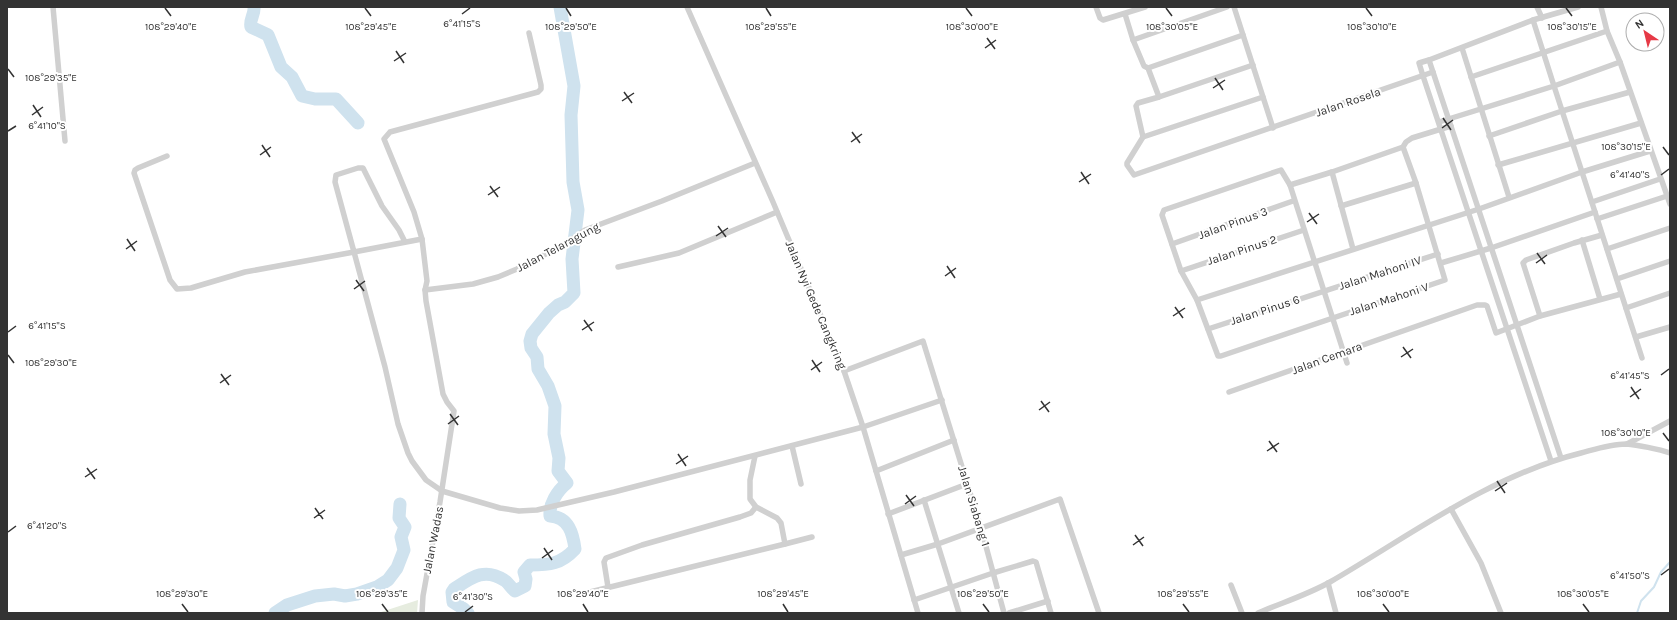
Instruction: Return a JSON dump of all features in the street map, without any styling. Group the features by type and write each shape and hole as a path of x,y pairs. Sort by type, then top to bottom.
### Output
{"street":[{"path":"53,7 65,141"},
{"name":"Jalan Nyi Gede Cangkring","path":"687,7 777,212 844,371 863,427 918,613"},
{"path":"1096,7 1101,19 1125,14 1145,7"},
{"path":"1133,40 1227,7"},
{"path":"1234,7 1274,128"},
{"path":"1537,7 1542,18"},
{"path":"1601,7 1607,31 1620,62 1650,151 1670,204"},
{"path":"1551,461 1506,330 1419,63 1533,20 1574,8"},
{"path":"1125,14 1133,40 1144,66 1148,68 1159,97"},
{"path":"1533,20 1642,358"},
{"path":"1470,77 1607,31"},
{"name":"Jalan Wadas","path":"422,613 423,596 442,491 454,411 447,402 444,394 429,322 425,290 427,281 422,239 414,212 397,172 385,137 390,132 538,92 541,89 541,85 529,33"},
{"path":"1148,68 1243,35"},
{"path":"1462,48 1509,197"},
{"path":"1429,60 1561,458"},
{"path":"1438,122 1554,86 1620,62"},
{"path":"1253,65 1138,103 1136,106 1143,137 1263,97"},
{"name":"Jalan Rosela","path":"1143,137 1127,163 1134,175 1433,72"},
{"path":"1489,136 1562,111 1630,92"},
{"path":"1498,165 1641,123"},
{"path":"1290,185 1403,147 1406,142 1412,138 1451,126"},
{"path":"1403,147 1441,263 1480,250 1491,248 1595,212"},
{"path":"1197,300 1428,224 1479,209 1582,172 1650,151"},
{"path":"167,156 138,168 134,173 170,280 177,289 191,288 245,272 422,239"},
{"name":"Jalan Telaragung","path":"425,290 473,284 498,277 517,269 565,244 585,230 662,201 755,163"},
{"path":"405,242 399,230 382,206 363,168 358,168 336,175 334,180 385,367 398,424 408,453 423,477 442,491 500,508 519,511 538,510 763,454 863,427 942,400"},
{"path":"1208,329 1197,300 1181,271 1162,215 1164,210 1281,170 1290,185 1347,363"},
{"path":"1332,172 1353,249"},
{"path":"1592,202 1660,178"},
{"path":"1341,206 1416,183"},
{"path":"1597,219 1667,196"},
{"name":"Jalan Pinus 3","path":"1172,244 1294,201"},
{"path":"618,267 679,253 777,212"},
{"path":"1607,249 1670,228"},
{"name":"Jalan Pinus 2","path":"1181,271 1304,230"},
{"path":"1540,316 1524,263 1526,260 1582,240 1602,235"},
{"path":"1582,240 1600,300"},
{"name":"Jalan Mahoni IV","path":"1323,291 1438,254"},
{"path":"1617,279 1670,261"},
{"name":"Jalan Mahoni V","path":"1208,329 1218,356 1221,356 1445,280 1441,263"},
{"name":"Jalan Pinus 6","path":"1208,329 1323,291"},
{"path":"1626,308 1670,293"},
{"path":"1506,330 1540,316 1621,294"},
{"name":"Jalan Cemara","path":"1229,392 1482,304 1487,306 1496,333 1506,330"},
{"path":"1636,337 1670,327"},
{"name":"Jalan Siabang 1","path":"844,371 923,341 981,528 1004,613"},
{"path":"1626,444 1670,421"},
{"path":"876,471 954,440"},
{"path":"1258,613 1276,602 1328,583 1451,509 1492,487 1551,461 1607,446 1626,444 1668,452"},
{"path":"792,446 801,484"},
{"path":"755,456 749,494 752,503 756,507 777,518 781,523 786,544"},
{"path":"888,514 967,484"},
{"path":"901,555 938,544 1059,499 1061,500 1099,613"},
{"path":"924,500 959,613"},
{"path":"608,587 604,562 606,558 642,545 750,513 756,507"},
{"path":"1451,509 1480,564 1501,613"},
{"path":"590,592 812,538"},
{"path":"914,600 993,573 1035,561 1051,613"},
{"path":"1328,583 1336,613"},
{"path":"1231,585 1242,613"},
{"path":"1009,613 1048,601"}],"shaded area":[{"path":"418,600 417,613 378,613"}],"waterway":[{"path":"254,7 251,27 268,35 281,67 292,77 302,96 315,99 336,99 358,123"},
{"path":"468,613 453,602 452,592 466,581 484,574 490,574 505,581 515,591 525,586 526,579 524,572 530,565 555,563 565,558 575,549 571,532 566,523 562,519 550,516 554,498 567,483 558,471 559,458 554,434 555,406 548,386 538,369 537,357 531,348 530,341 532,334 549,313 558,305 565,302 574,293 572,259 578,210 573,182 571,115 574,86 560,7"},
{"path":"275,613 287,605 315,596 334,594 345,596 357,594 377,587 388,580 397,568 404,550 401,537 405,527 399,518 400,504"},
{"path":"1637,613 1641,601 1654,587 1661,572 1670,562"}]}
